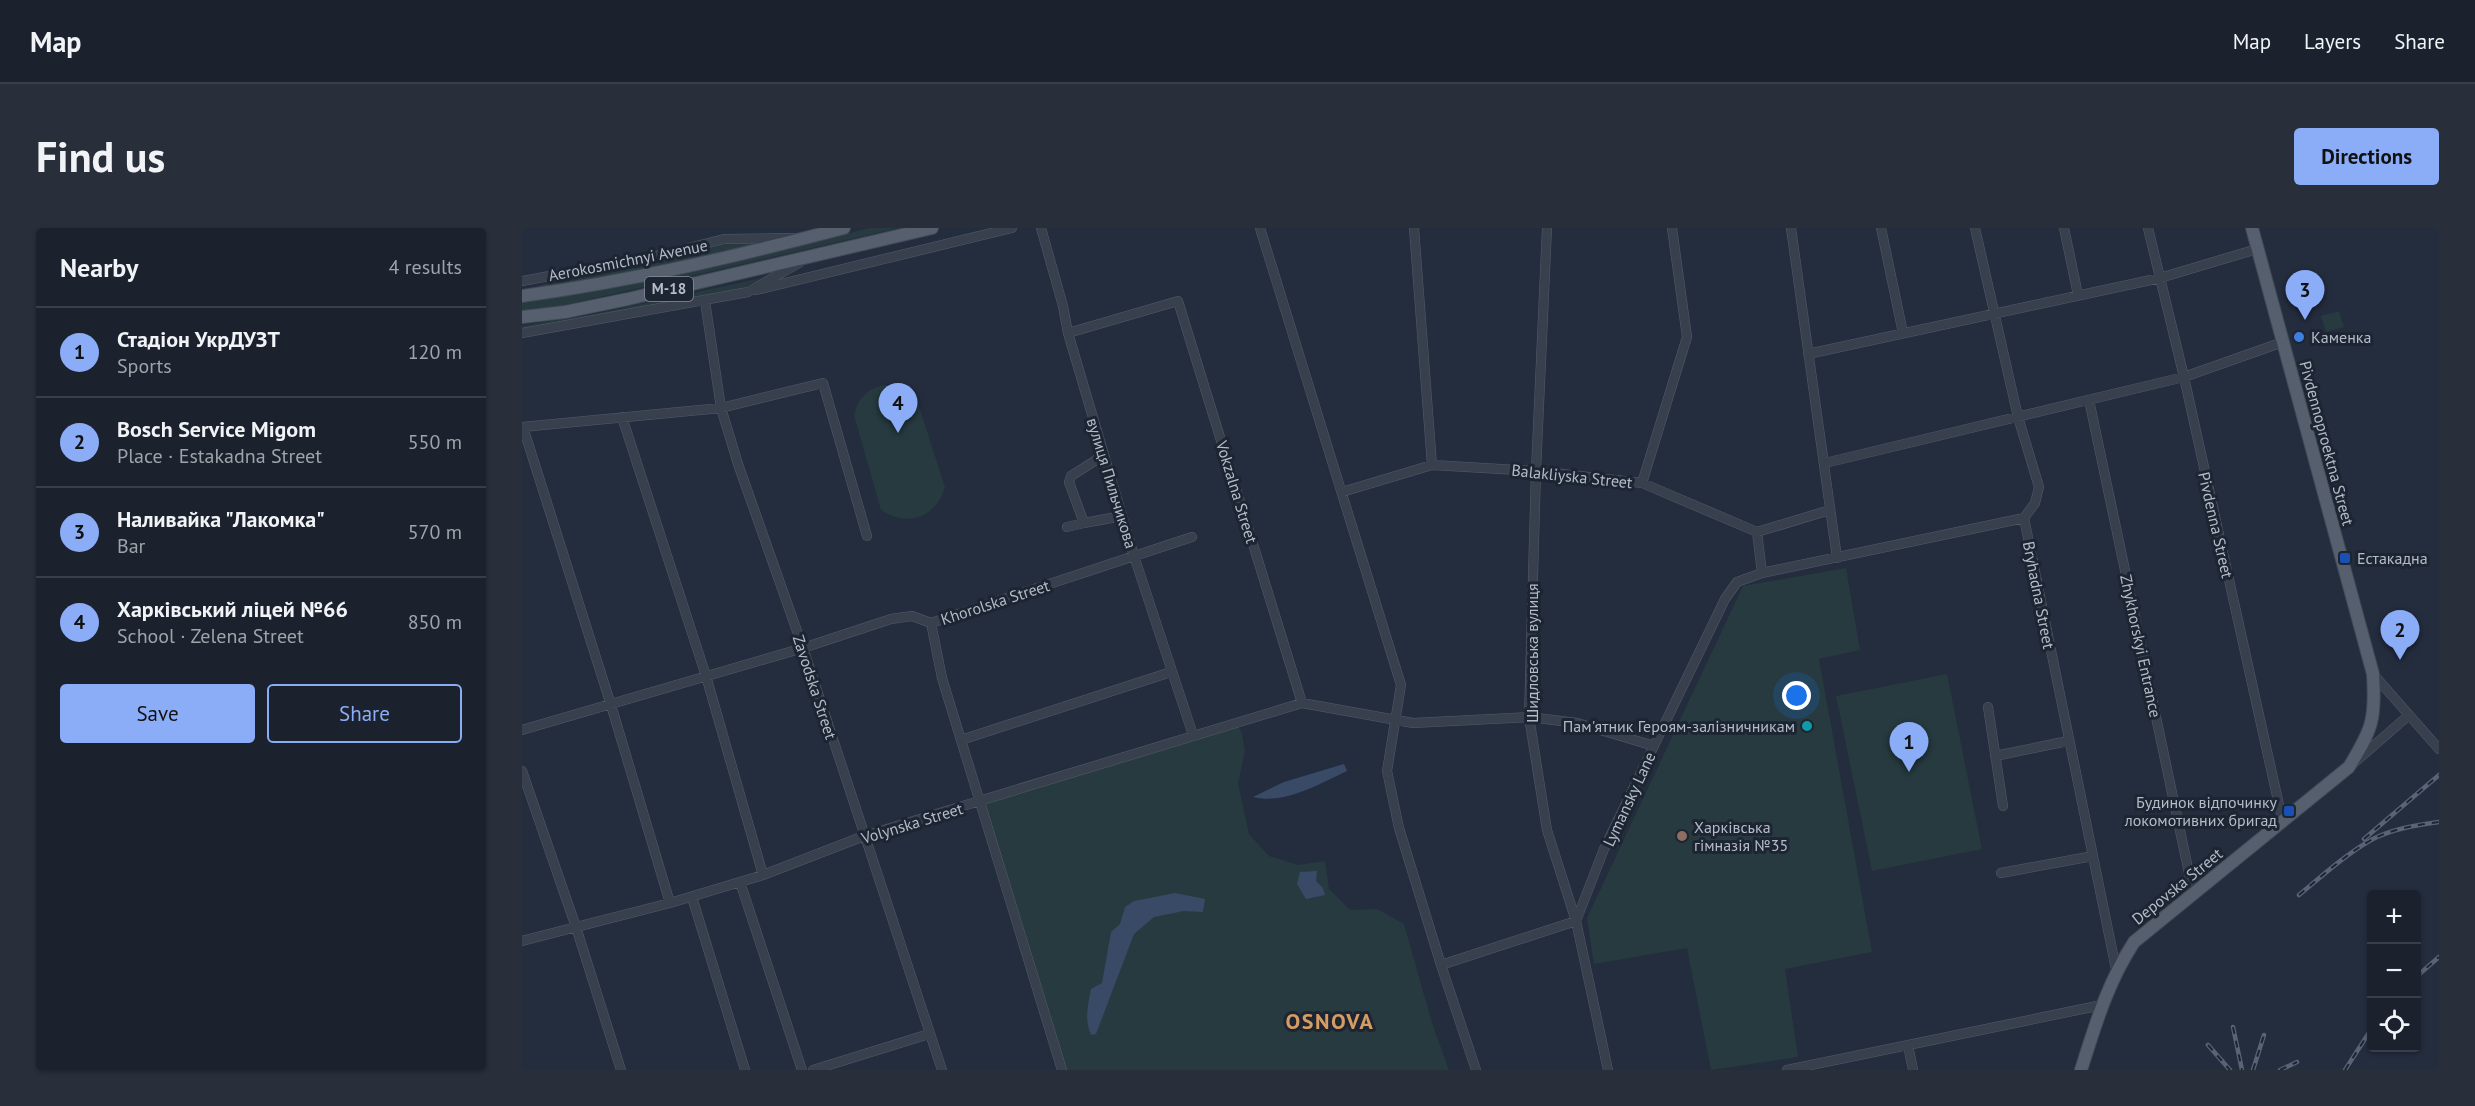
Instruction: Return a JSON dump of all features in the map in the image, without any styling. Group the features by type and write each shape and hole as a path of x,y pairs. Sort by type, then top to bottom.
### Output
{"main road":[{"name":"Aerokosmichnyi Avenue","path":"522,296 649,276 844,228"},
{"name":"М-18","path":"522,317 565,312 618,301 932,228"},
{"name":"Pivdennoproektna Street","path":"2252,228 2373,674 2375,705 2369,732 2349,767"},
{"name":"Depovska Street","path":"2081,1070 2116,969 2134,942 2349,767"}],"street":[{"path":"722,228 724,239"},
{"path":"522,333 705,301 809,279 1012,228"},
{"name":"вулиця Пильчикова","path":"1041,228 1063,306 1068,333 1122,516 1193,735"},
{"path":"1260,228 1401,685 1387,771 1399,828 1476,1070"},
{"path":"1414,228 1432,465"},
{"name":"Шидловська вулиця","path":"1547,228 1536,471 1529,717 1547,830 1576,921 1608,1070"},
{"path":"1642,483 1687,337 1672,228"},
{"path":"1791,228 1837,558"},
{"path":"1881,228 1903,333"},
{"name":"Bryhadna Street","path":"1975,228 2018,417 2039,487 2036,503 2024,518 2116,969"},
{"path":"2064,228 2078,295"},
{"name":"Pivdenna Street","path":"2148,228 2184,377 2283,823"},
{"path":"522,281 661,255 724,239 807,238"},
{"path":"1808,354 2160,278 2257,249"},
{"path":"748,292 788,268 814,256"},
{"name":"Zavodska Street","path":"705,301 721,408 738,464 803,648 942,1070"},
{"name":"Vokzalna Street","path":"1068,333 1178,301 1302,703"},
{"path":"1825,463 2184,377 2283,342"},
{"path":"670,903 611,705 522,427 721,408 823,383 867,536"},
{"name":"Zhykhorskyi Entrance","path":"2089,400 2193,892"},
{"path":"622,417 706,676 763,874"},
{"path":"1084,523 1069,482 1071,476 1104,455"},
{"name":"Balakliyska Street","path":"1342,492 1432,465 1536,471 1642,483 1756,532"},
{"path":"1762,573 1756,532 1830,510"},
{"path":"1066,527 1122,516"},
{"name":"Lymansky Lane","path":"1576,921 1604,849 1731,590 1737,582 1762,573 2024,518"},
{"name":"Khorolska Street","path":"522,730 803,648 891,619 912,616 931,623 1192,537"},
{"path":"931,623 942,678 1062,1070"},
{"path":"961,740 1171,672"},
{"path":"2373,674 2439,749"},
{"path":"1302,703 1413,723 1529,717 1577,723 1654,746"},
{"name":"Volynska Street","path":"522,941 692,897 864,837 1302,703"},
{"path":"1988,707 2003,806"},
{"path":"2349,767 2409,715"},
{"path":"1995,756 2068,741"},
{"path":"522,771 576,927 621,1070"},
{"path":"2001,873 2092,856"},
{"path":"740,882 802,1070"},
{"path":"692,897 745,1070"},
{"path":"1441,965 1576,921"},
{"path":"1787,1070 2102,1005"},
{"path":"813,1070 929,1034"},
{"path":"1908,1045 1913,1070"}],"green space":[{"path":"869,228 898,228 562,306 522,311 522,302 653,279"},
{"path":"736,241 748,242 749,247 622,275 537,289 537,286 648,265"},
{"path":"762,278 737,291 522,331 522,326 594,314"},
{"path":"2339,311 2344,327 2326,332 2321,316"},
{"path":"884,385 904,388 916,397 945,487 935,506 928,512 911,519 891,515 881,510 854,415 864,395"},
{"path":"1846,568 1860,650 1819,659 1872,952 1785,969 1798,1057 1711,1070 1687,948 1594,964 1587,918 1743,586"},
{"path":"1947,674 1982,849 1872,871 1836,696"},
{"path":"1237,722 1245,751 1238,783 1249,834 1269,856 1298,865 1325,861 1329,889 1350,910 1377,909 1404,924 1432,1023 1449,1070 1062,1070 981,802"}],"water":[{"path":"1344,764 1347,771 1301,792 1277,798 1253,797 1284,782"},
{"path":"1317,871 1316,881 1323,888 1325,895 1306,899 1297,884 1300,872"},
{"path":"1175,893 1205,899 1203,912 1184,911 1154,917 1134,934 1096,1034 1091,1035 1087,1018 1091,989 1102,983 1111,932 1120,924 1125,907 1134,901"}],"railway":[{"path":"2364,839 2439,775"},
{"path":"2299,895 2343,859 2371,840 2396,830 2439,822"},
{"path":"2421,973 2439,957"},
{"path":"2233,1027 2242,1070"},
{"path":"2253,1070 2264,1035"},
{"path":"2345,1070 2367,1036"},
{"path":"2208,1045 2230,1070"},
{"path":"2280,1070 2297,1062"}],"place":[{"name":"Наливайка \"Лакомка\"","path":"2305,320"},
{"name":"Каменка","path":"2299,337"},
{"name":"Харківський ліцей №66","path":"898,433"},
{"name":"Естакадна","path":"2345,558"},
{"name":"Bosch Service Migom","path":"2400,660"},
{"name":"Пам'ятник Героям-залізничникам","path":"1807,726"},
{"name":"Стадіон УкрДУЗТ","path":"1909,772"},
{"name":"Будинок відпочинку локомотивних бригад","path":"2289,811"},
{"name":"Харківська гімназія №35","path":"1682,836"}],"district":[{"name":"OSNOVA","path":"1330,1021"}]}
